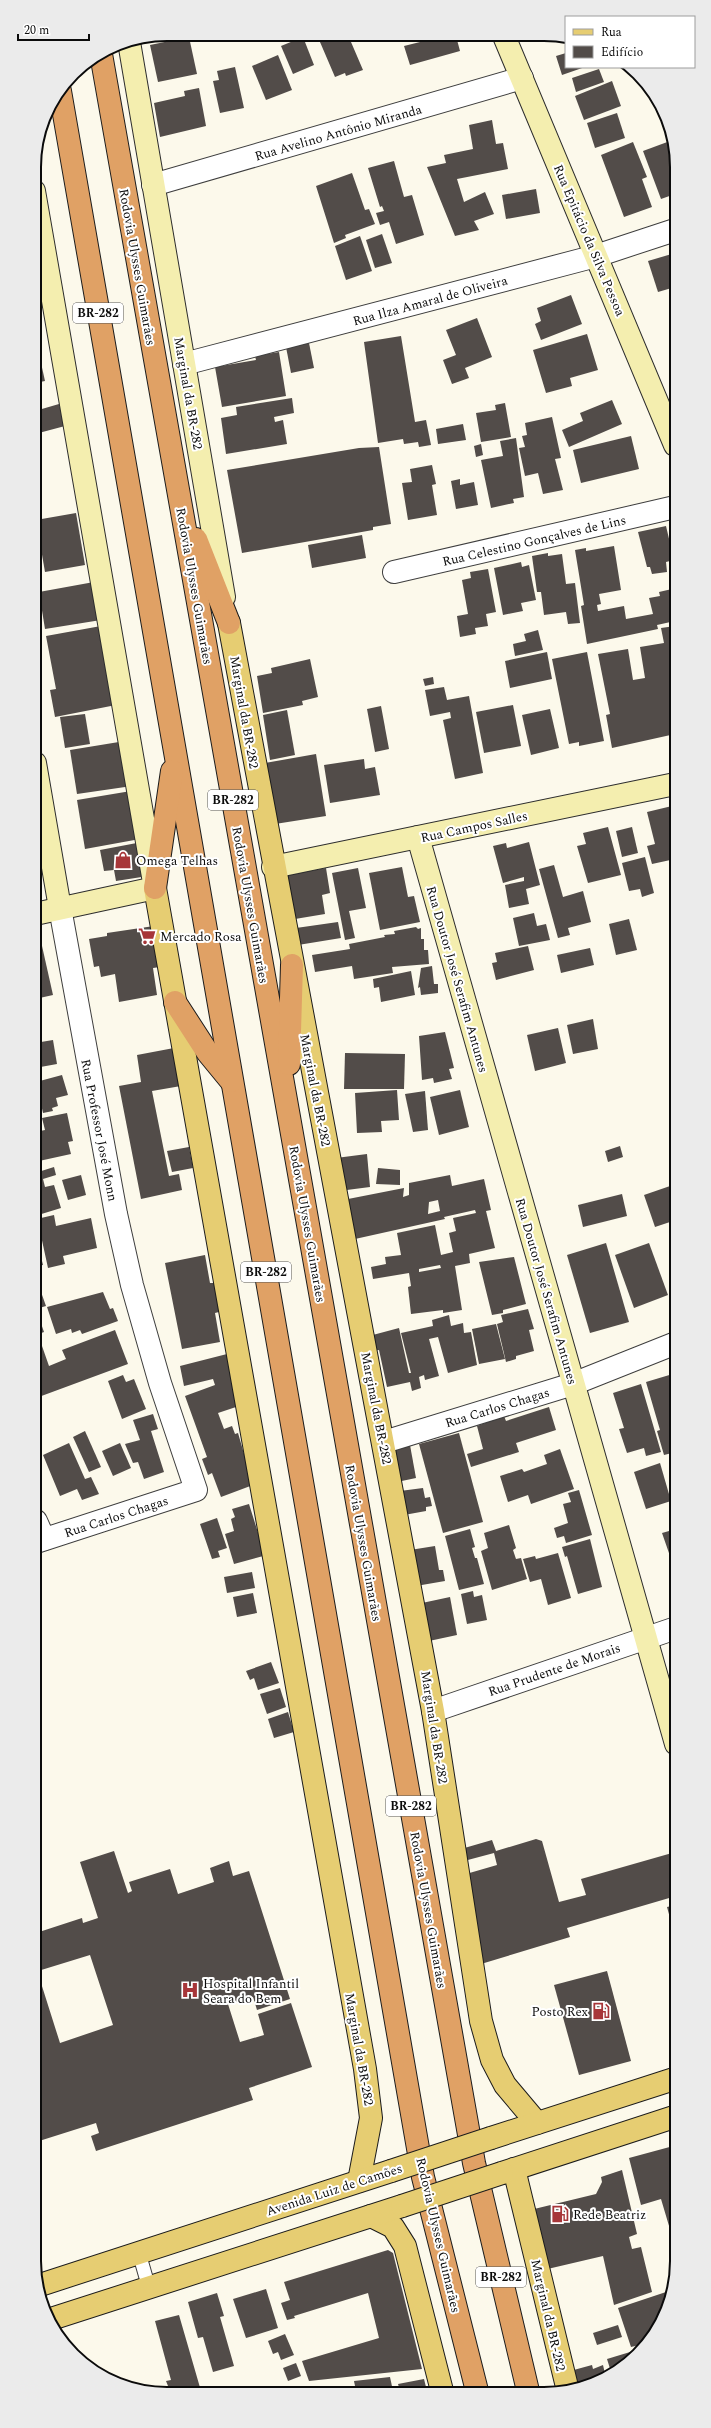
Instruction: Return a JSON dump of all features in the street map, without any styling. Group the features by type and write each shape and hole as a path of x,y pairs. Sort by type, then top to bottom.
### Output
{"highway":[{"name":"Rodovia Ulysses Guimarães","path":"102,59 474,2163 527,2387"},
{"name":"Rodovia Ulysses Guimarães","path":"61,99 423,2177 476,2387"},
{"path":"178,491 229,623"},
{"path":"155,888 175,752"},
{"path":"288,1110 292,965"},
{"path":"175,1002 208,1053 232,1082"}],"main road":[{"name":"Rua Epitácio da Silva Pessoa","path":"506,41 670,433"},
{"name":"Marginal da BR-282","path":"129,47 273,867 384,1442 433,1710 481,2021 492,2060 505,2085 537,2123"},
{"name":"Marginal da BR-282","path":"41,231 175,1002 365,2069 372,2118 359,2181"},
{"name":"Rua Campos Salles","path":"273,867 670,785"},
{"name":"Rua Professor José Monn","path":"41,798 60,908"},
{"name":"Rua Doutor José Serafim Antunes","path":"418,837 670,1723"},
{"path":"41,913 155,888"},
{"name":"Avenida Luiz de Camões","path":"43,2284 670,2080"},
{"path":"55,2318 670,2118"},
{"name":"Marginal da BR-282","path":"508,2171 566,2385"},
{"path":"371,2216 393,2227 405,2246 441,2387"}],"street":[{"name":"Rua Avelino Antônio Miranda","path":"153,185 522,78"},
{"name":"Rua Ilza Amaral de Oliveira","path":"184,364 596,256 670,232"},
{"name":"Rua Celestino Gonçalves de Lins","path":"394,572 670,508"},
{"name":"Rua Professor José Monn","path":"60,908 106,1160 132,1285 160,1383 196,1490"},
{"name":"Rua Carlos Chagas","path":"384,1442 573,1384 670,1345"},
{"name":"Rua Carlos Chagas","path":"41,1533 196,1490"},
{"name":"Rua Prudente de Morais","path":"433,1710 670,1630"}],"lane":[{"path":"139,2253 149,2288"}],"building":[{"path":"170,41 190,41 197,74 158,82 150,45"},
{"path":"293,41 305,41 314,65 293,74 281,46"},
{"path":"320,41 351,41 363,70 346,76 345,73 335,77"},
{"path":"424,41 457,41 460,51 410,65 404,46"},
{"path":"565,53 565,68 582,68 562,75 556,56"},
{"path":"278,55 292,90 266,100 252,66"},
{"path":"235,67 244,108 220,113 213,81 219,80 217,71"},
{"path":"599,69 604,82 576,92 572,78"},
{"path":"612,81 621,106 584,120 575,96"},
{"path":"199,88 206,126 160,137 154,103 185,96 184,91"},
{"path":"617,113 625,138 595,148 587,123"},
{"path":"492,120 496,144 503,143 508,169 457,179 464,202 485,192 494,214 474,221 479,230 455,236 427,167 446,163 444,155 473,149 469,125"},
{"path":"633,142 647,177 642,179 652,207 624,217 601,155"},
{"path":"668,142 670,159 670,196 661,199 643,151"},
{"path":"394,161 404,197 412,195 424,235 396,244 389,222 380,225 376,213 384,211 382,206 380,207 368,168"},
{"path":"352,173 365,210 369,209 375,224 345,235 346,238 334,243 316,186"},
{"path":"536,189 540,213 506,219 502,195"},
{"path":"382,234 392,263 375,268 366,240"},
{"path":"360,236 372,271 346,280 335,246"},
{"path":"670,254 670,288 658,292 648,261"},
{"path":"571,295 582,324 541,340 535,324 541,321 537,308"},
{"path":"477,318 492,357 465,368 469,378 452,384 443,360 456,355 446,330"},
{"path":"587,334 598,370 570,378 572,386 546,393 533,350"},
{"path":"401,336 415,422 426,420 431,445 419,447 418,442 404,444 403,439 378,443 364,342"},
{"path":"309,343 314,368 291,373 286,347"},
{"path":"279,352 286,396 222,407 215,367 256,360 255,356"},
{"path":"41,363 45,381 41,382"},
{"path":"292,398 294,413 274,417 275,422 283,420 287,444 226,454 221,418 237,415 236,407"},
{"path":"612,400 622,424 569,447 562,430 583,421 580,413"},
{"path":"505,403 511,437 481,442 476,413 496,410 495,405"},
{"path":"59,404 65,426 41,432 41,409"},
{"path":"552,417 561,458 555,459 563,490 543,494 538,473 525,476 519,448 525,447 522,436 527,435 525,423"},
{"path":"463,424 466,440 438,444 436,429"},
{"path":"631,436 639,469 581,483 573,450"},
{"path":"516,438 524,497 513,499 514,503 491,508 481,460 503,456 500,441"},
{"path":"481,444 483,455 476,457 474,446"},
{"path":"379,447 391,524 373,527 373,530 242,553 227,470 359,448"},
{"path":"432,465 436,484 432,485 437,515 408,520 402,483 412,482 410,469"},
{"path":"460,479 460,485 474,482 478,505 456,509 451,481"},
{"path":"76,513 85,565 45,572 41,549 41,519"},
{"path":"666,526 670,543 670,561 666,562 667,572 652,574 650,567 647,567 638,532"},
{"path":"362,535 366,558 312,568 308,545"},
{"path":"614,546 621,590 599,594 601,604 597,605 598,611 624,606 626,619 653,614 649,598 660,596 659,592 670,589 670,622 657,625 658,629 587,644 581,606 584,605 575,550 586,548 586,551"},
{"path":"548,553 548,556 562,554 566,584 575,583 580,623 568,624 566,612 544,615 541,592 537,592 532,556"},
{"path":"521,562 522,567 529,565 536,600 521,603 523,611 503,615 494,568"},
{"path":"488,569 496,612 486,614 488,626 475,628 476,634 460,637 457,616 468,614 462,580 471,578 470,572"},
{"path":"94,582 101,620 45,629 41,604 41,592"},
{"path":"101,626 116,705 55,717 50,690 56,689 46,636"},
{"path":"670,627 670,735 612,748 606,715 610,714 598,654 628,649 633,680 645,678 640,647 664,643 661,628"},
{"path":"538,630 543,650 515,656 513,644 526,641 524,634"},
{"path":"547,652 552,679 510,688 505,661"},
{"path":"587,652 604,741 579,746 579,742 569,744 552,659"},
{"path":"310,659 318,697 302,701 303,705 263,713 257,676 272,673 271,668"},
{"path":"433,677 434,684 425,686 423,679"},
{"path":"444,687 447,700 469,696 483,773 455,779 443,720 451,718 450,712 430,716 425,690"},
{"path":"513,705 521,746 484,753 476,712"},
{"path":"381,706 389,749 375,752 367,709"},
{"path":"550,709 559,748 531,755 522,715"},
{"path":"287,710 295,755 270,760 263,715"},
{"path":"85,714 90,744 65,748 60,717"},
{"path":"125,741 132,786 77,794 70,750"},
{"path":"316,754 326,816 275,824 265,763"},
{"path":"364,759 365,769 375,767 380,795 330,803 324,765"},
{"path":"131,791 140,839 85,849 77,800"},
{"path":"670,806 670,860 652,864 647,846 655,844 647,812"},
{"path":"608,827 621,875 588,883 577,846 586,844 583,833"},
{"path":"632,827 638,853 622,857 616,831"},
{"name":"Omega Telhas","path":"142,842 148,876 116,881 114,870 104,871 100,850"},
{"path":"529,842 540,885 526,889 529,904 509,908 505,885 524,881 524,877 503,883 493,846 506,843 507,848"},
{"path":"645,857 654,893 642,897 640,889 629,891 622,863"},
{"path":"554,865 563,897 583,891 591,922 568,928 570,935 558,938 539,869"},
{"path":"402,867 408,897 414,896 420,922 380,930 369,873"},
{"path":"326,868 330,893 322,895 325,914 295,919 287,875"},
{"path":"358,868 366,908 349,911 355,938 345,940 332,873"},
{"path":"534,913 537,926 546,924 550,940 519,946 513,918"},
{"path":"629,919 637,950 616,955 609,924"},
{"path":"338,922 341,938 298,945 296,928"},
{"path":"154,926 160,967 153,968 157,995 119,1002 115,974 101,977 99,966 94,967 89,939 107,936 107,933"},
{"path":"416,927 418,929 421,928 421,939 424,939 424,950 428,950 429,964 392,967 393,973 354,979 352,966 315,972 312,955 350,949 349,944 385,937 384,935 395,934 394,931"},
{"path":"41,941 53,995 41,998"},
{"path":"528,946 534,970 496,980 492,963 497,962 495,953"},
{"path":"590,948 594,965 561,973 557,955"},
{"path":"432,966 434,984 438,984 438,993 421,995 420,987 418,988 421,968"},
{"path":"411,971 415,995 381,1002 379,987 374,988 373,979"},
{"path":"593,1019 598,1049 573,1054 567,1025"},
{"path":"558,1028 566,1063 535,1071 527,1035"},
{"path":"445,1032 454,1068 449,1069 452,1079 434,1083 433,1078 422,1080 419,1036"},
{"path":"53,1040 57,1064 41,1067 41,1042"},
{"path":"174,1048 181,1086 152,1091 169,1176 179,1174 182,1190 141,1199 119,1086 141,1082 137,1055"},
{"path":"345,1053 405,1054 404,1089 344,1089"},
{"path":"62,1075 68,1095 56,1098 58,1106 52,1108 53,1111 43,1113 41,1104 41,1081"},
{"path":"397,1090 399,1120 381,1121 382,1132 357,1133 355,1093"},
{"path":"460,1090 469,1127 439,1135 430,1097"},
{"path":"425,1091 428,1130 413,1132 405,1094"},
{"path":"67,1113 73,1141 68,1142 71,1154 41,1161 41,1131 45,1130 42,1118"},
{"path":"620,1146 623,1157 608,1162 605,1151"},
{"path":"189,1147 193,1168 172,1172 167,1151"},
{"path":"367,1154 370,1187 339,1191 336,1158"},
{"path":"54,1167 56,1175 43,1179 45,1187 54,1185 61,1208 41,1214 41,1171"},
{"path":"378,1168 400,1170 400,1185 376,1184"},
{"path":"81,1175 86,1195 68,1200 62,1180"},
{"path":"450,1175 452,1186 484,1179 491,1210 486,1211 495,1248 469,1254 470,1263 455,1266 462,1310 443,1313 443,1310 411,1314 408,1287 411,1286 409,1273 373,1279 371,1267 386,1264 385,1257 401,1255 397,1233 435,1225 441,1255 453,1252 449,1233 456,1231 453,1218 476,1213 475,1210 444,1217 445,1219 355,1239 348,1199 404,1188 403,1197 409,1195 409,1183","holes":["438,1200 440,1211 428,1214 429,1202","440,1265 441,1268 419,1272 419,1269"]},
{"path":"670,1186 670,1222 655,1227 644,1195"},
{"path":"622,1194 627,1216 583,1227 578,1205"},
{"path":"54,1215 56,1226 91,1218 97,1248 63,1256 65,1264 48,1268 41,1236 41,1218"},
{"path":"606,1243 629,1322 590,1333 567,1255"},
{"path":"649,1243 668,1295 634,1308 615,1255"},
{"path":"205,1255 210,1283 214,1283 219,1312 215,1313 220,1342 182,1349 165,1263"},
{"path":"514,1257 526,1304 503,1310 503,1313 492,1315 479,1262"},
{"path":"41,1292 46,1306 41,1308"},
{"path":"103,1292 110,1309 113,1308 118,1321 82,1334 80,1330 72,1333 71,1329 56,1334 47,1307"},
{"path":"528,1309 534,1329 529,1330 534,1351 516,1356 516,1359 506,1362 497,1324 503,1322 501,1315"},
{"path":"449,1315 451,1326 463,1323 464,1333 471,1332 477,1365 448,1373 438,1337 429,1339 439,1376 425,1380 424,1375 419,1377 421,1388 412,1391 410,1382 387,1387 379,1350 371,1351 369,1336 399,1328 409,1373 411,1373 401,1333 433,1326 432,1320"},
{"path":"41,1323 44,1332 41,1333"},
{"path":"496,1324 505,1359 479,1364 472,1329"},
{"path":"115,1330 128,1364 41,1396 41,1346 49,1366 66,1359 62,1350"},
{"path":"227,1354 239,1406 218,1413 224,1429 232,1426 235,1434 238,1433 253,1485 221,1497 212,1473 208,1475 202,1459 207,1457 185,1396 215,1385 213,1379 184,1386 180,1366"},
{"path":"123,1375 126,1382 134,1379 146,1409 122,1419 108,1381"},
{"path":"670,1375 670,1454 664,1455 657,1431 660,1430 646,1382"},
{"path":"641,1384 661,1452 646,1456 644,1448 627,1453 619,1429 624,1428 613,1393"},
{"path":"549,1407 556,1430 516,1443 519,1452 471,1467 467,1454 483,1449 477,1426 504,1416 506,1421"},
{"path":"153,1414 158,1429 151,1431 164,1472 144,1479 138,1462 133,1463 125,1444 140,1440 133,1420"},
{"path":"85,1431 101,1467 89,1472 73,1437"},
{"path":"459,1433 483,1522 443,1533 419,1444"},
{"path":"69,1443 85,1479 91,1477 99,1494 82,1500 77,1489 60,1496 43,1455"},
{"path":"120,1443 131,1468 113,1476 102,1451"},
{"path":"410,1445 416,1478 397,1482 391,1449"},
{"path":"560,1449 574,1489 531,1504 528,1495 508,1502 500,1476 522,1469 524,1472 547,1464 544,1455"},
{"path":"660,1463 670,1501 646,1509 634,1472"},
{"path":"423,1488 425,1498 430,1497 432,1506 426,1507 426,1511 404,1515 400,1491"},
{"path":"579,1490 592,1535 566,1543 564,1536 557,1538 554,1528 568,1523 563,1504 571,1502 568,1493"},
{"path":"249,1504 260,1539 267,1555 234,1564 225,1534 234,1531 231,1519 235,1517 232,1509"},
{"path":"217,1518 227,1548 218,1551 220,1557 212,1559 200,1524"},
{"path":"509,1525 516,1548 513,1550 516,1559 521,1558 527,1579 492,1590 481,1551 488,1548 484,1533"},
{"path":"470,1529 475,1547 472,1548 475,1558 477,1558 484,1584 459,1590 445,1536"},
{"path":"670,1531 670,1556 662,1533"},
{"path":"590,1539 602,1587 578,1594 567,1556 565,1557 562,1547"},
{"path":"435,1546 439,1570 443,1570 445,1581 416,1586 410,1550"},
{"path":"558,1553 571,1598 548,1605 541,1579 530,1582 523,1559 535,1556 536,1559"},
{"path":"252,1572 255,1588 227,1593 224,1577"},
{"path":"473,1591 474,1597 482,1595 487,1620 467,1624 461,1594"},
{"path":"253,1593 257,1613 237,1617 233,1597"},
{"path":"450,1597 457,1635 429,1641 422,1603"},
{"path":"271,1662 279,1683 258,1690 254,1678 250,1680 246,1671"},
{"path":"280,1688 286,1707 267,1714 260,1694"},
{"path":"288,1712 294,1732 274,1738 268,1719"},
{"path":"536,1839 542,1841 559,1902 586,1895 581,1879 670,1854 670,1898 567,1928 570,1937 481,1964 466,1874 497,1865 494,1853 464,1861 461,1849 492,1840 496,1851"},
{"path":"114,1851 128,1893 132,1891 129,1882 170,1869 178,1894 214,1882 210,1868 229,1861 233,1876 249,1871 290,1999 257,2010 253,1997 228,2004 240,2042 264,2035 258,2014 291,2003 312,2067 249,2088 253,2100 96,2151 91,2136 99,2133 96,2123 41,2140 41,1983 60,2043 113,2025 90,1955 41,1970 41,1931 82,1918 83,1923 98,1918 80,1862"},
{"path":"670,1906 670,1918 667,1907"},
{"path":"607,1971 631,2061 579,2075 554,1985"},
{"path":"670,2147 670,2229 661,2199 641,2205 629,2158"},
{"path":"622,2170 637,2234 629,2237 632,2249 641,2247 652,2292 614,2305 603,2256 539,2271 530,2210 596,2194 602,2182 601,2177"},
{"path":"388,2250 393,2253 422,2369 309,2381 302,2361 379,2338 368,2293 294,2316 295,2318 287,2320 281,2303 290,2300 284,2282"},
{"path":"266,2289 278,2328 246,2338 233,2299"},
{"path":"667,2292 657,2317 649,2331 638,2345 631,2347 618,2308"},
{"path":"217,2293 224,2316 220,2317 234,2366 213,2372 203,2337 198,2338 188,2302"},
{"path":"179,2315 200,2387 168,2387 166,2381 171,2380 155,2321"},
{"path":"618,2325 622,2337 597,2345 593,2333"},
{"path":"285,2334 294,2355 281,2360 278,2352 273,2354 268,2341"},
{"path":"631,2352 610,2368 607,2359"},
{"path":"296,2363 301,2376 288,2381 283,2368"},
{"path":"592,2365 593,2369 603,2365 604,2371 573,2384 570,2371"},
{"path":"390,2377 392,2387 355,2387 354,2381"},
{"path":"424,2379 426,2387 399,2387 398,2384"}],"place":[{"name":"Omega Telhas","path":"123,860"},
{"name":"Mercado Rosa","path":"147,936"},
{"name":"Hospital Infantil Seara do Bem","path":"190,1990"},
{"name":"Posto Rex","path":"601,2011"},
{"name":"Rede Beatriz","path":"560,2214"}]}
